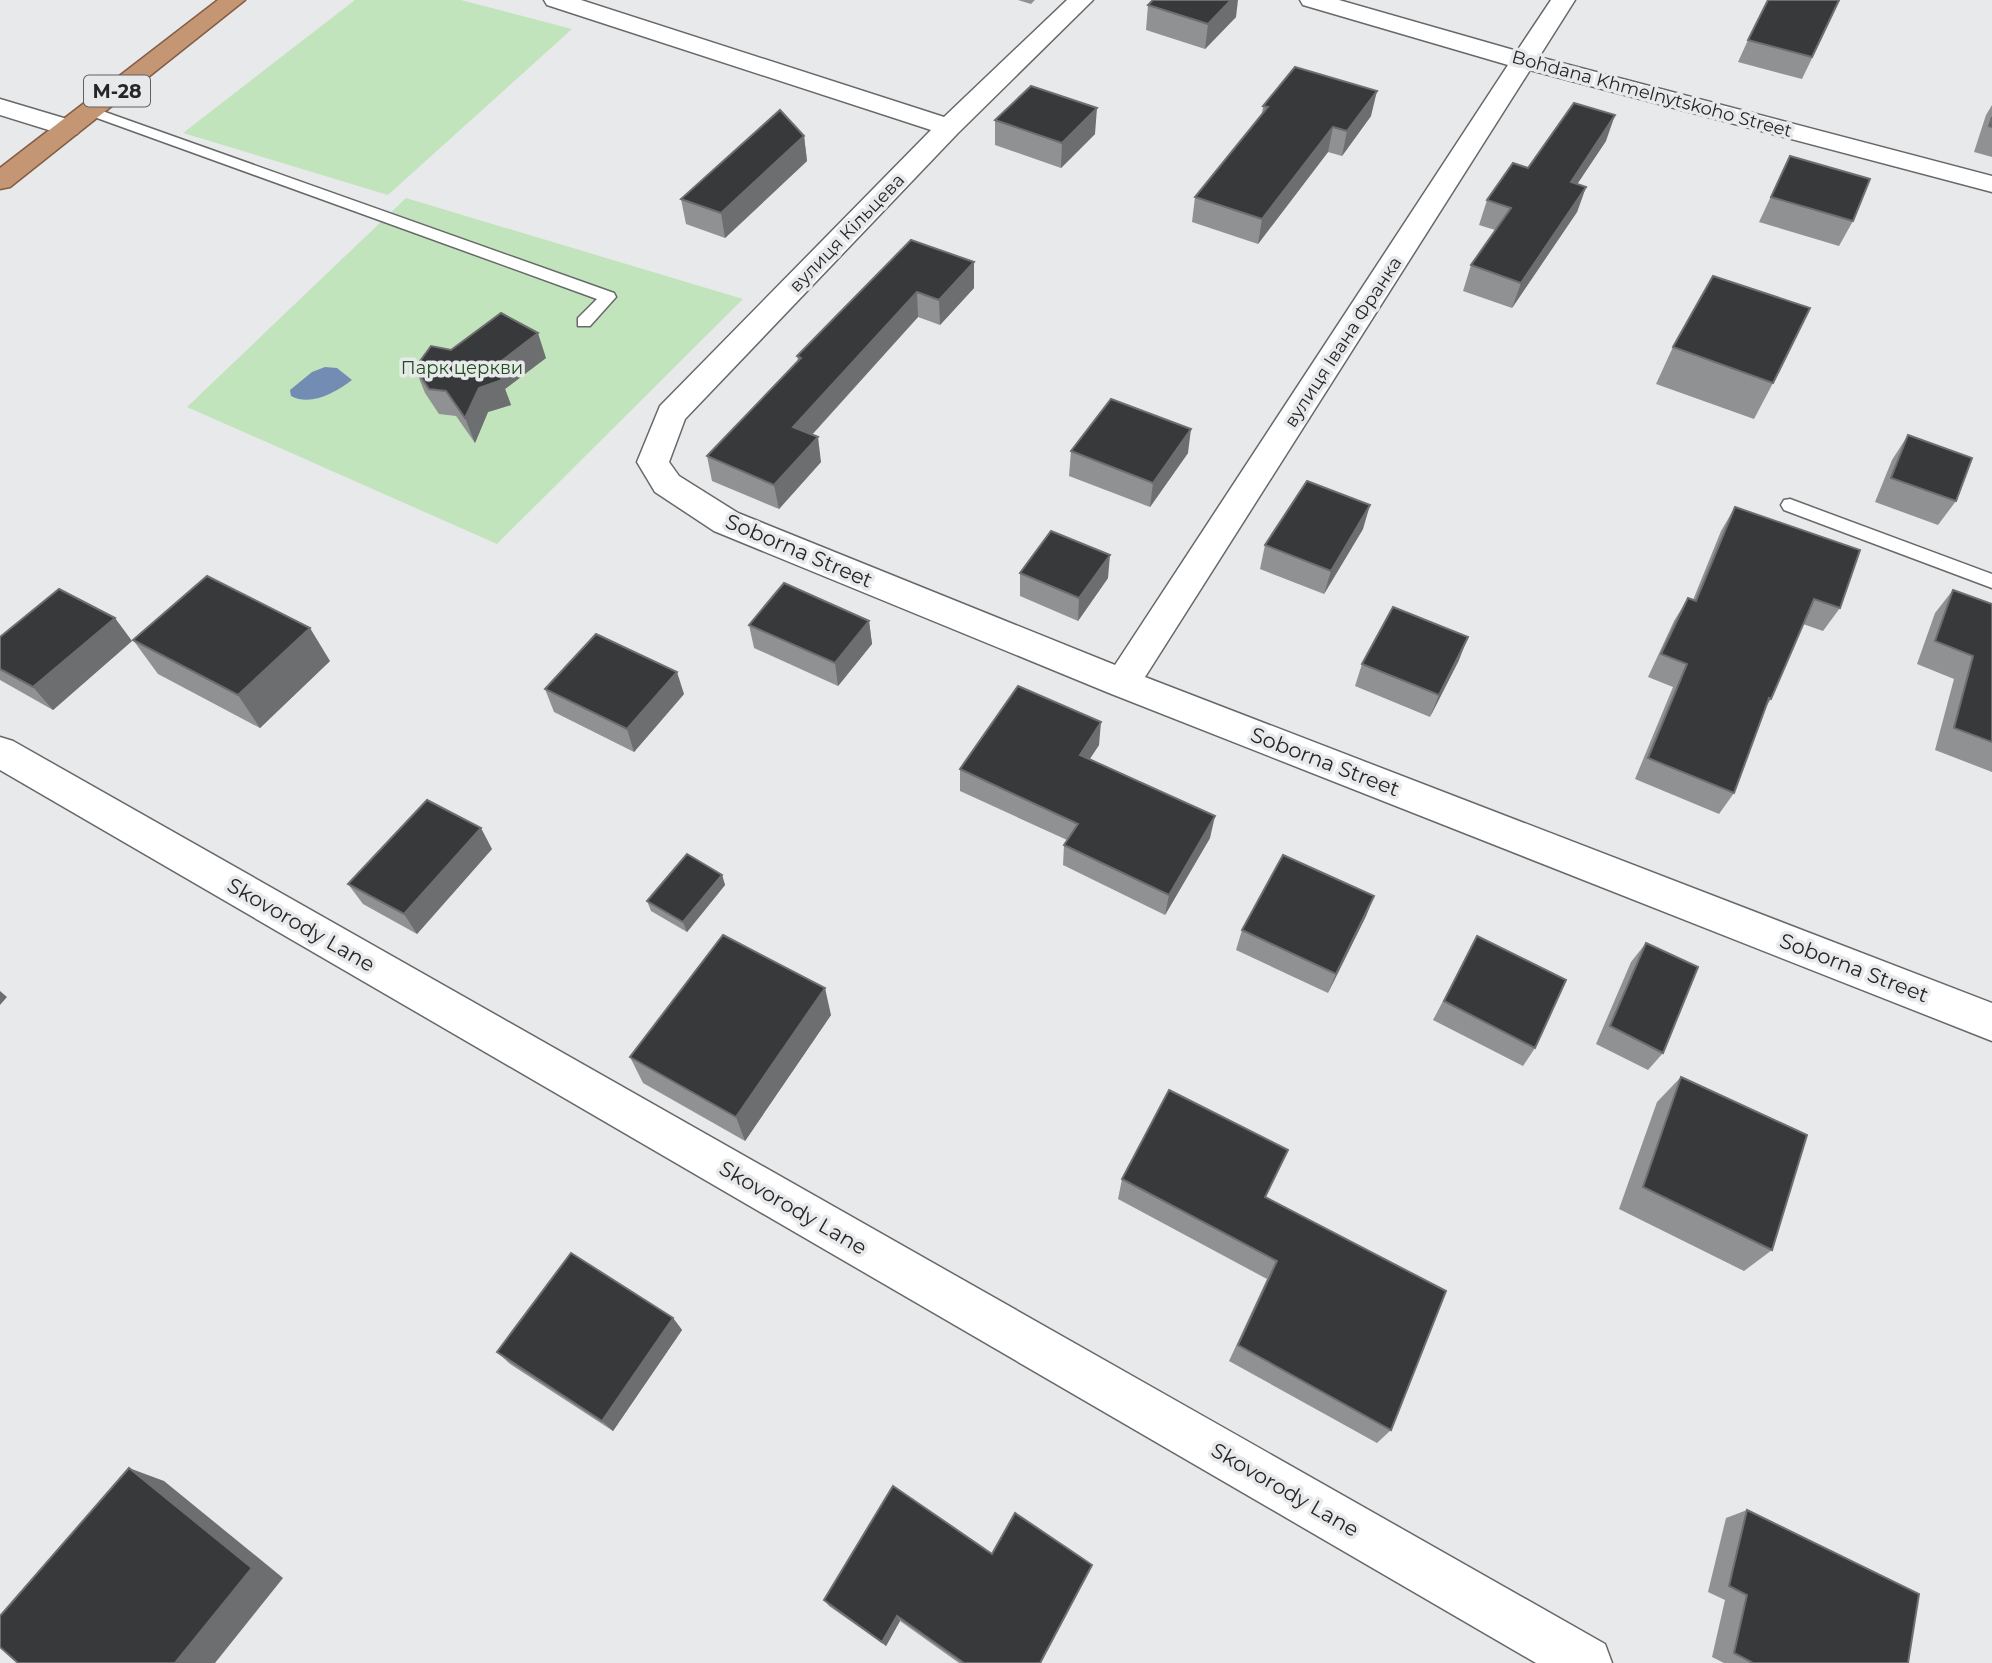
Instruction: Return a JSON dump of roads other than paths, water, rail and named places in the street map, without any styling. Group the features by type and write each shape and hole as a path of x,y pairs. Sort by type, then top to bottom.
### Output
{"highway":[{"name":"М-28","path":"0,181 233,0"}],"street":[{"path":"556,0 949,127"},
{"name":"вулиця Кільцева","path":"667,484 653,462 671,414 949,127 1081,0"},
{"name":"Bohdana Khmelnytskoho Street","path":"1312,0 1524,61 1992,184"},
{"name":"вулиця Івана Франка","path":"1122,683 1563,0"},
{"path":"0,107 68,128"},
{"name":"Soborna Street","path":"667,484 726,522 1122,683 1992,1022"},
{"name":"Skovorody Lane","path":"0,752 1586,1663"}],"lane":[{"path":"90,111 608,297 584,322"},
{"path":"1790,505 1992,581"}],"water":[{"path":"325,367 337,368 352,380 323,397 307,400 291,396 290,390 312,372"}],"park label":[{"name":"Парк церкви","path":"462,368"}]}
